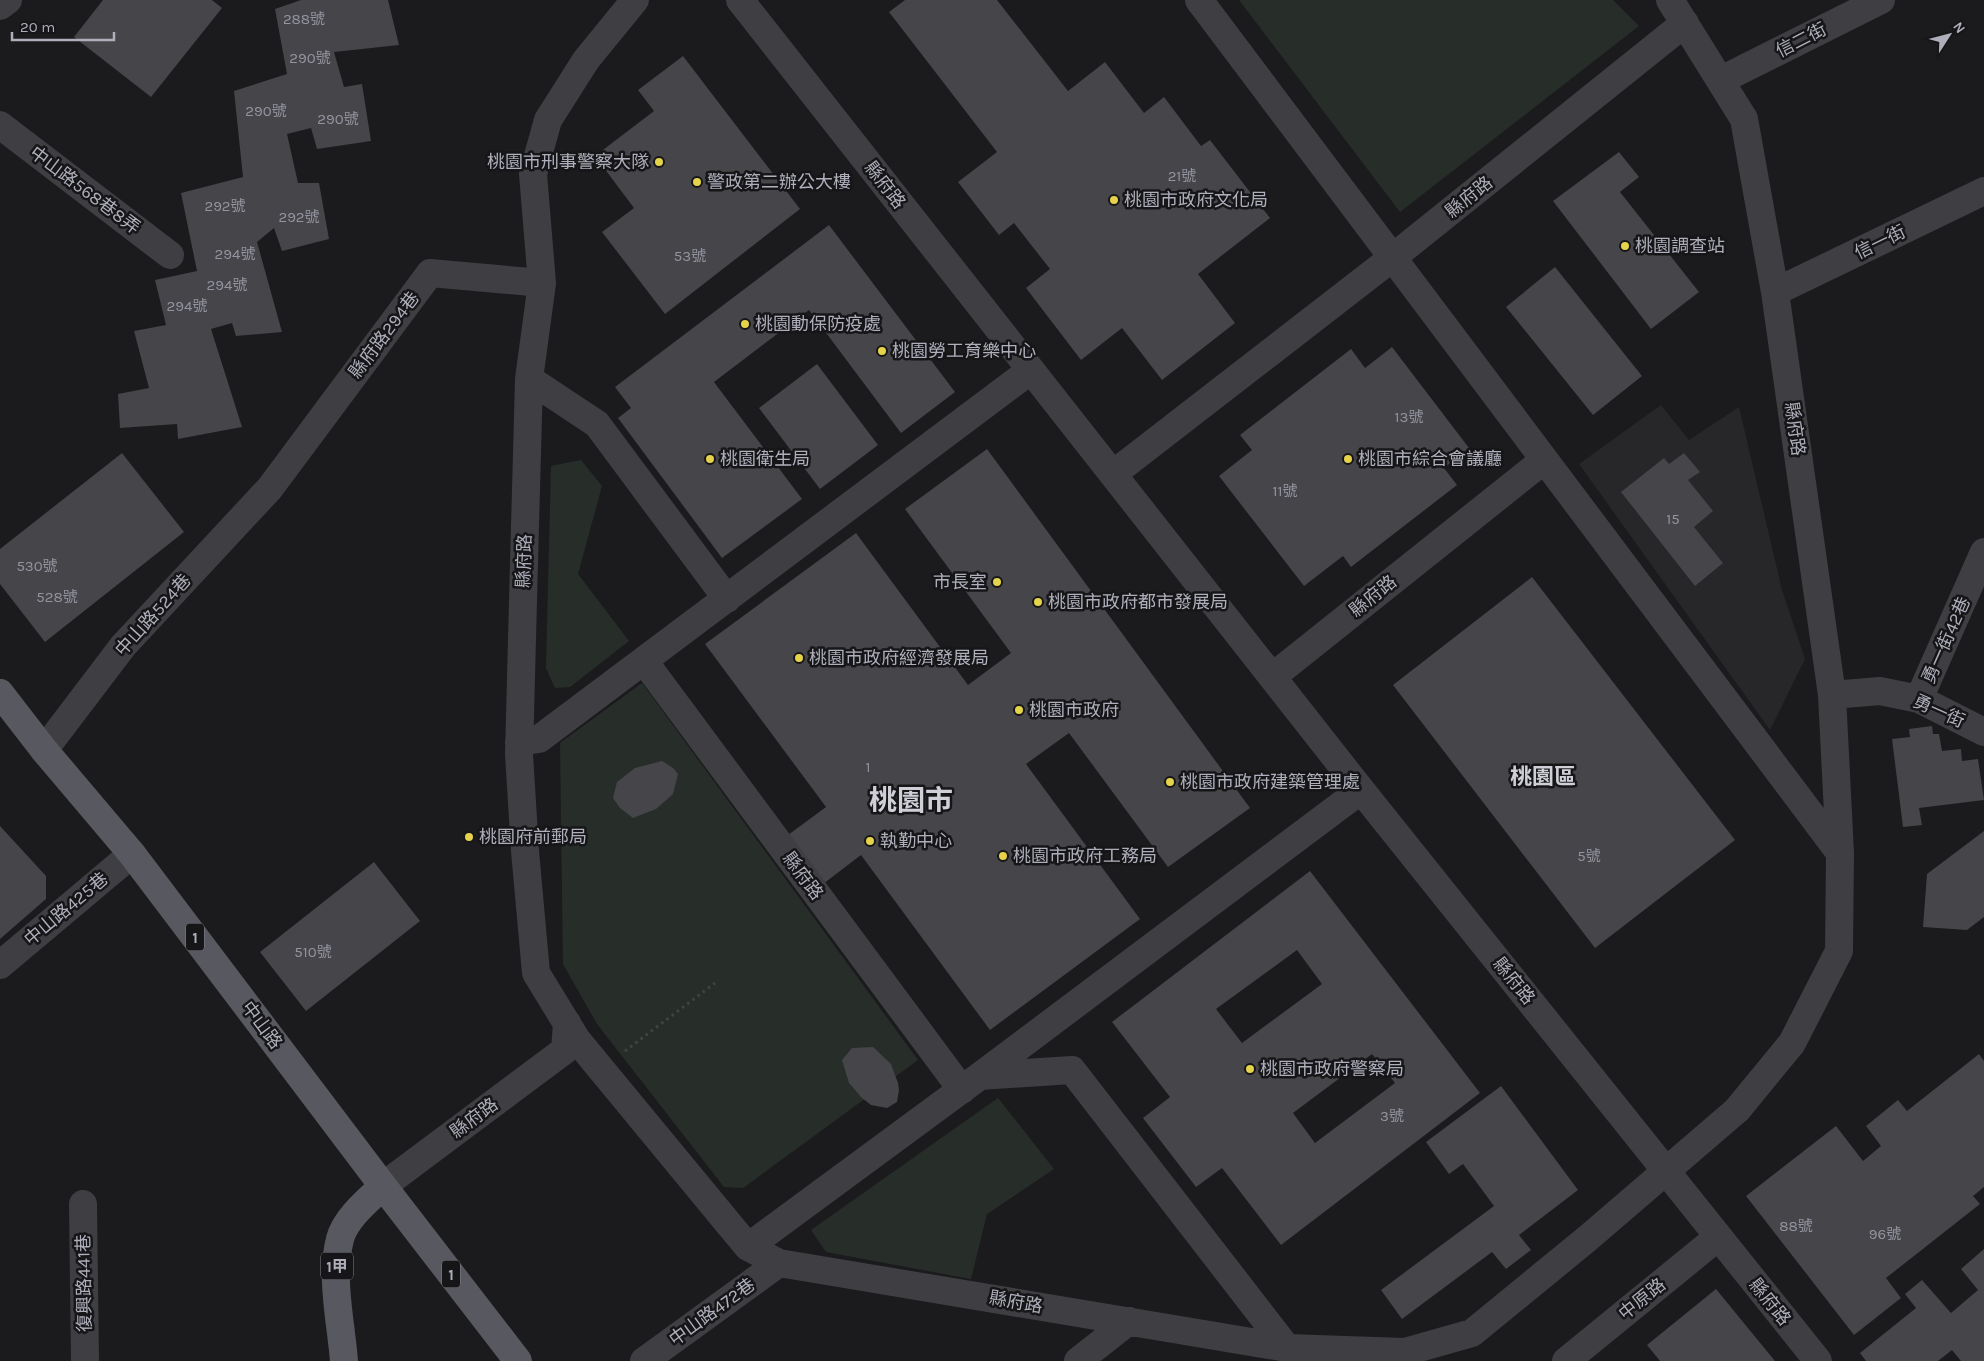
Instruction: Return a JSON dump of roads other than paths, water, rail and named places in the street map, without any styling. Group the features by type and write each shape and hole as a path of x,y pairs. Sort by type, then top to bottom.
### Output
{"main road":[{"name":"中山路","path":"0,694 44,750 132,854 518,1361"},
{"name":"1甲","path":"344,1361 336,1275 340,1238 356,1210 383,1186"}],"street":[{"path":"0,6 8,0"},
{"name":"縣府路","path":"635,0 586,60 548,120 533,174 542,283 530,379 519,742 525,852 536,973 567,1024 591,1057 748,1247 779,1263 1287,1348 1405,1352 1472,1333 1667,1172 1737,1110 1792,1043 1839,951 1840,853 1832,695 1775,292 1744,119 1670,0"},
{"name":"縣府路","path":"740,0 1361,790 1818,1361"},
{"path":"1199,0 1840,853"},
{"name":"信二街","path":"1720,80 1881,0"},
{"name":"縣府路","path":"1113,474 1392,258 1685,23"},
{"name":"中山路568巷8弄","path":"0,125 170,255"},
{"name":"信一街","path":"1775,292 1984,191"},
{"name":"縣府路294巷","path":"270,488 430,273 542,283"},
{"path":"519,742 539,739 1031,370"},
{"path":"530,379 596,424 727,599"},
{"name":"縣府路","path":"1272,677 1544,460"},
{"name":"中山路524巷","path":"44,750 123,646 270,488"},
{"name":"勇一街42巷","path":"1919,699 1984,552"},
{"name":"縣府路","path":"644,661 971,1083"},
{"name":"勇一街","path":"1832,695 1880,691 1919,699 1984,732"},
{"path":"748,1247 971,1083 1361,790"},
{"name":"中山路425巷","path":"0,965 132,854"},
{"path":"567,1024 565,1050 591,1057"},
{"name":"縣府路","path":"383,1186 565,1050"},
{"path":"971,1083 1072,1070 1287,1348"},
{"name":"復興路441巷","path":"83,1204 85,1361"},
{"name":"中原路","path":"1566,1361 1718,1237"},
{"name":"中山路472巷","path":"644,1361 779,1263"},
{"path":"1078,1361 1129,1321"}],"place":[{"name":"桃園市刑事警察大隊","path":"659,162"},
{"name":"警政第二辦公大樓","path":"697,182"},
{"name":"桃園市政府文化局","path":"1114,200"},
{"name":"桃園調查站","path":"1625,246"},
{"name":"桃園動保防疫處","path":"745,324"},
{"name":"桃園勞工育樂中心","path":"882,351"},
{"name":"桃園衛生局","path":"710,459"},
{"name":"桃園市綜合會議廳","path":"1348,459"},
{"name":"市長室","path":"997,582"},
{"name":"桃園市政府都市發展局","path":"1038,602"},
{"name":"桃園市政府經濟發展局","path":"799,658"},
{"name":"桃園市政府","path":"1019,710"},
{"name":"桃園市政府建築管理處","path":"1170,782"},
{"name":"桃園府前郵局","path":"469,837"},
{"name":"執勤中心","path":"870,841"},
{"name":"桃園市政府工務局","path":"1003,856"},
{"name":"桃園市政府警察局","path":"1250,1069"}],"district":[{"name":"桃園區","path":"1543,777"},
{"name":"桃園市","path":"911,800"}]}
